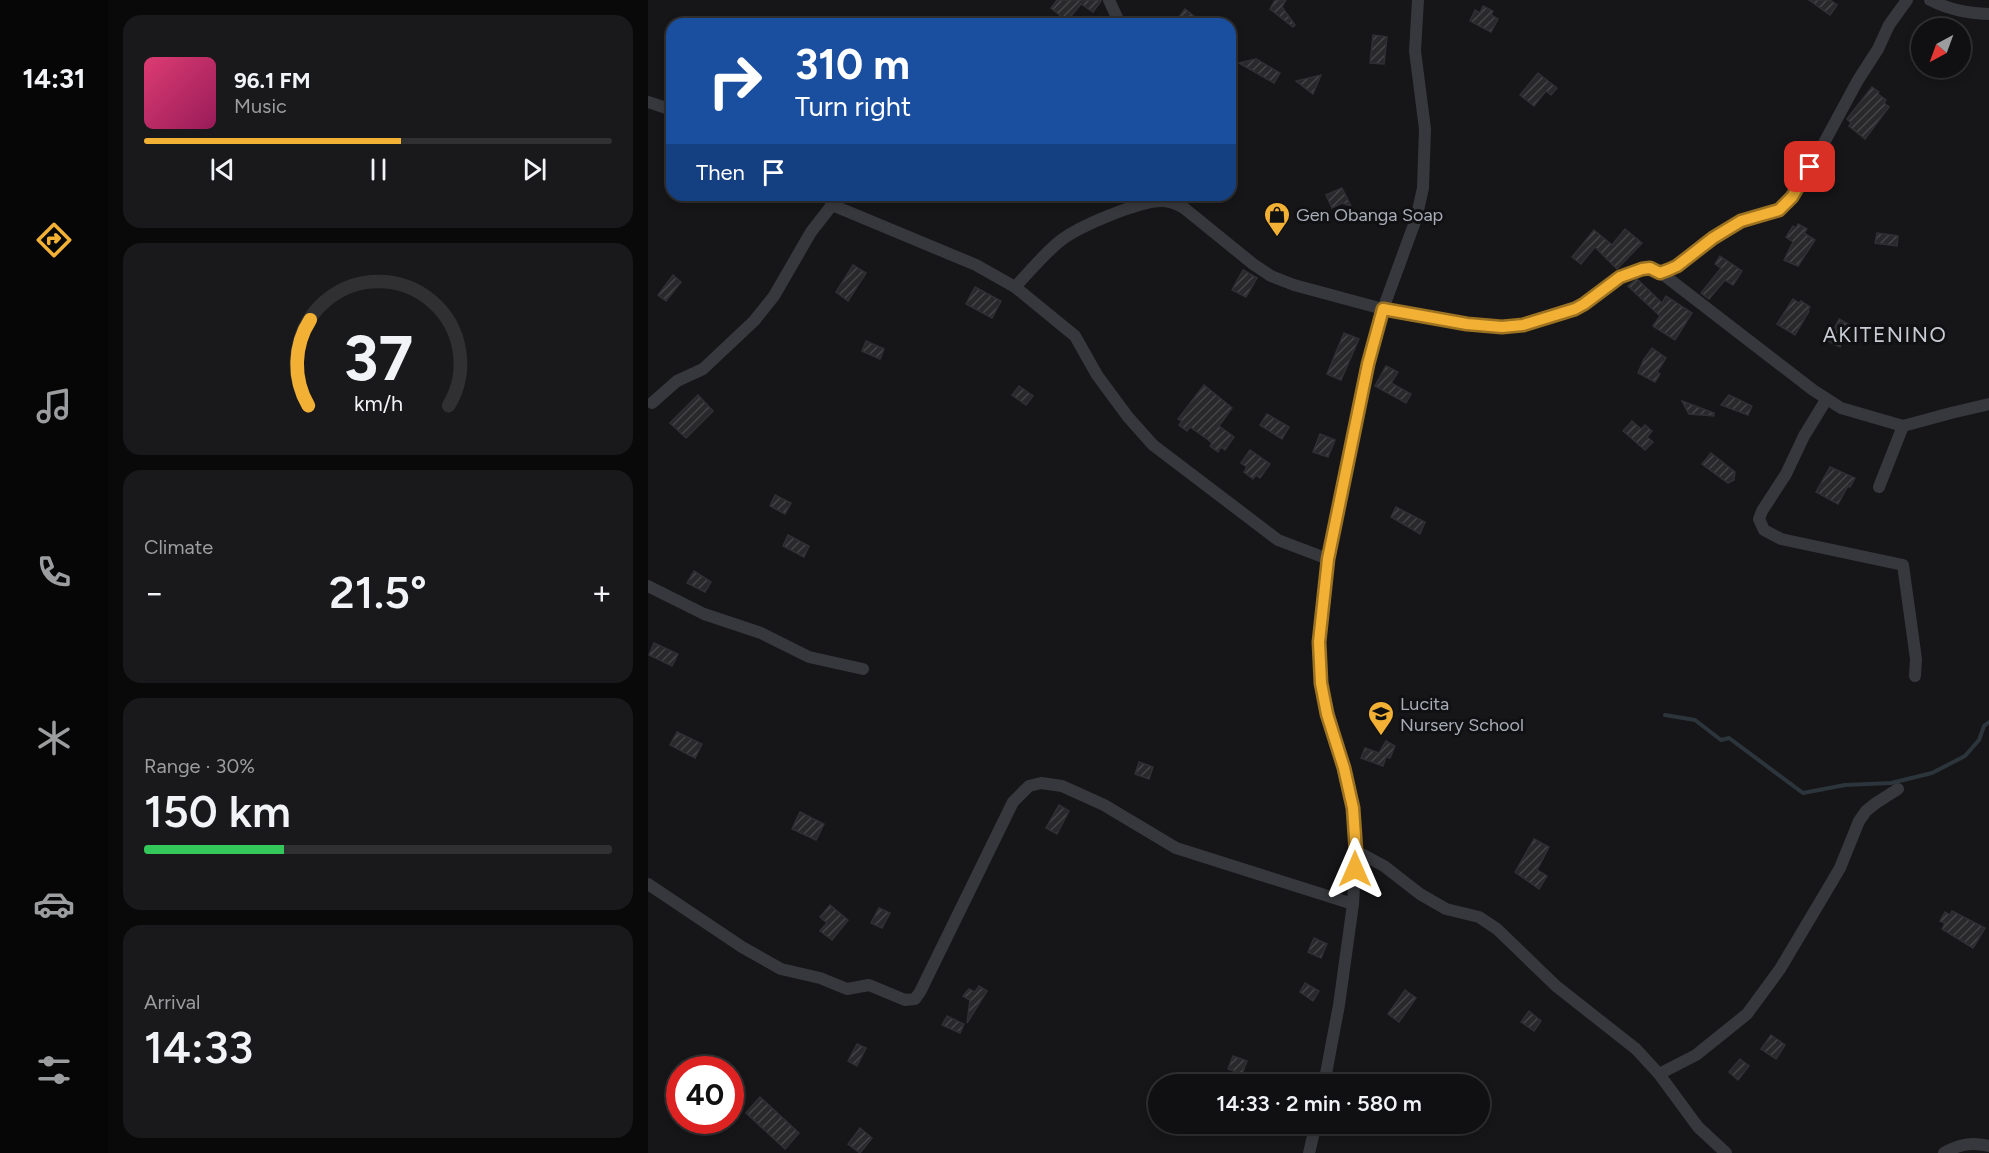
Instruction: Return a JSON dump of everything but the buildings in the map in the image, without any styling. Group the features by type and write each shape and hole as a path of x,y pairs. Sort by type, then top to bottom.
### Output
{"street":[{"path":"1109,0 1117,18"},
{"path":"1326,1074 1339,1005 1353,904 1356,851 1353,808 1344,768 1327,714 1319,662 1328,559 1368,364 1383,309 1416,219 1424,172 1425,129 1415,51 1418,0"},
{"path":"1660,273 1677,266 1713,238 1741,221 1751,216 1772,213 1785,205 1819,152 1858,80 1878,49 1889,25 1907,0"},
{"path":"1930,0 1945,8 1989,14"},
{"path":"648,102 666,109"},
{"path":"652,404 677,381 703,369 754,321 774,296 829,201"},
{"path":"832,201 976,265 1015,287 1075,336 1103,383 1128,417 1153,445 1278,540 1328,559"},
{"path":"1015,287 1049,251 1079,228 1125,210 1162,201 1184,208 1252,264 1271,276 1294,285 1383,309 1467,324 1502,327 1523,325 1584,304 1620,277 1630,272 1650,268 1660,273 1826,400 1841,408 1903,426 1989,404"},
{"path":"1826,400 1759,519 1764,530 1781,539 1903,565 1916,659 1915,676"},
{"path":"1879,487 1903,426"},
{"path":"648,586 704,614 761,633 809,657 863,669"},
{"path":"648,885 742,947 781,969 820,978 847,989 868,985 905,1000 912,1000 920,992 1013,802 1029,786 1041,783 1062,786 1104,805 1176,848 1353,904"},
{"path":"1659,1074 1696,1055 1747,1014 1780,969 1840,868 1859,821 1876,802 1898,789"},
{"path":"1356,851 1384,866 1420,894 1446,909 1479,917 1497,929 1556,986 1636,1049 1659,1074 1698,1127 1726,1153"},
{"path":"1309,1153 1314,1134"},
{"path":"1944,1153 1962,1145 1975,1143 1989,1146"}],"waterway":[{"path":"1665,715 1695,720 1721,740 1729,738 1803,793 1845,785 1891,783 1932,773 1965,756 1979,740 1984,726 1989,722"}],"place":[{"name":"Gen Obanga Soap","path":"1277,238"},
{"name":"Lucita Nursery School","path":"1381,737"}],"district":[{"name":"AKITENINO","path":"1885,335"}],"route":[{"path":"1355,869 1353,808 1344,768 1327,714 1321,683 1319,642 1328,559 1368,364 1383,309 1467,324 1502,327 1523,325 1575,309 1630,272 1650,268 1660,273 1668,270 1741,221 1751,216 1779,210 1792,197 1810,167"}]}
